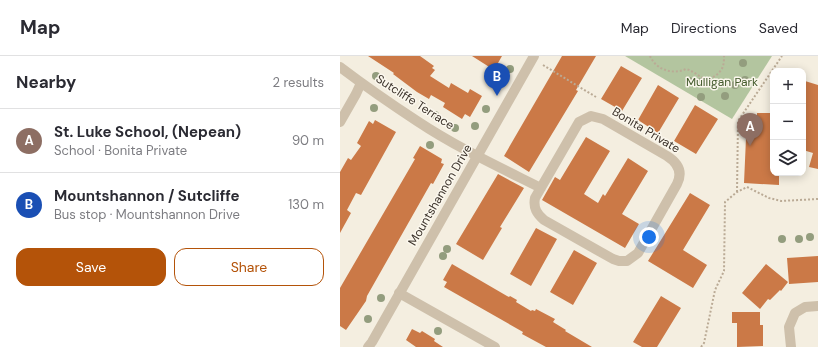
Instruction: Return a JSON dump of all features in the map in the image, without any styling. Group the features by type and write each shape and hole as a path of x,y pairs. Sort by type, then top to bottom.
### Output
{"street":[{"name":"Mountshannon Drive","path":"368,347 534,56"},
{"name":"Sutcliffe Terrace","path":"340,67 418,122 478,156"},
{"path":"340,122 361,83"},
{"name":"Bonita Private","path":"591,116 603,119 675,161 680,172 680,179 638,253 627,261 613,259 544,220 538,215 534,203 541,188 579,122 591,116"},
{"path":"478,156 541,188"},
{"path":"399,293 495,347"},
{"path":"791,347 789,327 795,313 805,307 818,306"}],"path":[{"path":"650,56 653,62 661,68 671,71 681,71 686,69 692,70 705,78 712,78 720,72 724,65 724,56"},
{"path":"736,192 738,121 782,56"},
{"path":"543,65 596,97"},
{"path":"701,347 704,343 715,290 724,271 725,202 736,192 747,187 781,202 818,199"}],"green space":[{"name":"Mulligan Park","path":"625,56 772,56 732,119"}],"building":[{"path":"368,56 420,56 434,66 432,68 435,70 430,76 449,88 451,83 468,93 470,89 482,96 470,117 465,114 462,119 443,107 445,103 431,95 429,99 417,92 393,74 394,73"},
{"path":"472,56 502,56 494,70"},
{"path":"562,56 596,56 576,90 578,91 529,172 504,156"},
{"path":"621,66 642,78 622,111 601,99"},
{"path":"806,81 818,85 818,169 809,167 813,153 806,151"},
{"path":"658,85 679,98 658,133 638,120"},
{"path":"695,105 718,119 696,154 674,141"},
{"path":"757,113 770,113 770,176 779,176 779,185 744,183 747,116 757,116"},
{"path":"375,120 396,132 361,195 356,193 347,210 351,213 340,233 340,172 348,158 351,160 361,146 357,143 369,121 373,124"},
{"path":"586,137 610,151 584,194 598,203 603,194 605,196 628,158 648,171 622,214 639,224 625,248 542,200 555,177 560,180"},
{"path":"420,146 442,159 441,163 444,164 433,184 431,183 367,296 366,301 346,330 340,326 340,288 415,159 413,158"},
{"path":"498,174 524,188 500,227 502,228 483,260 456,244"},
{"path":"690,193 710,205 683,250 707,265 693,288 648,261"},
{"path":"536,228 557,239 531,286 510,274"},
{"path":"574,250 597,263 573,305 550,292"},
{"path":"818,256 818,282 789,284 787,258"},
{"path":"452,264 507,296 517,300 516,302 531,311 535,311 536,309 555,319 553,322 592,347 546,347 522,334 523,332 444,287 447,282 443,280"},
{"path":"766,264 788,282 781,291 780,290 770,300 768,299 760,309 742,293"},
{"path":"661,296 681,308 657,347 642,347 633,342"},
{"path":"732,312 760,312 760,325 763,325 763,346 737,347 737,323 732,323"},
{"path":"412,329 420,333 422,331 435,339 434,341 443,347 416,347 406,340"}],"place":[{"name":"Mountshannon / Sutcliffe","path":"497,96"},
{"name":"St. Luke School, (Nepean)","path":"750,146"}]}
